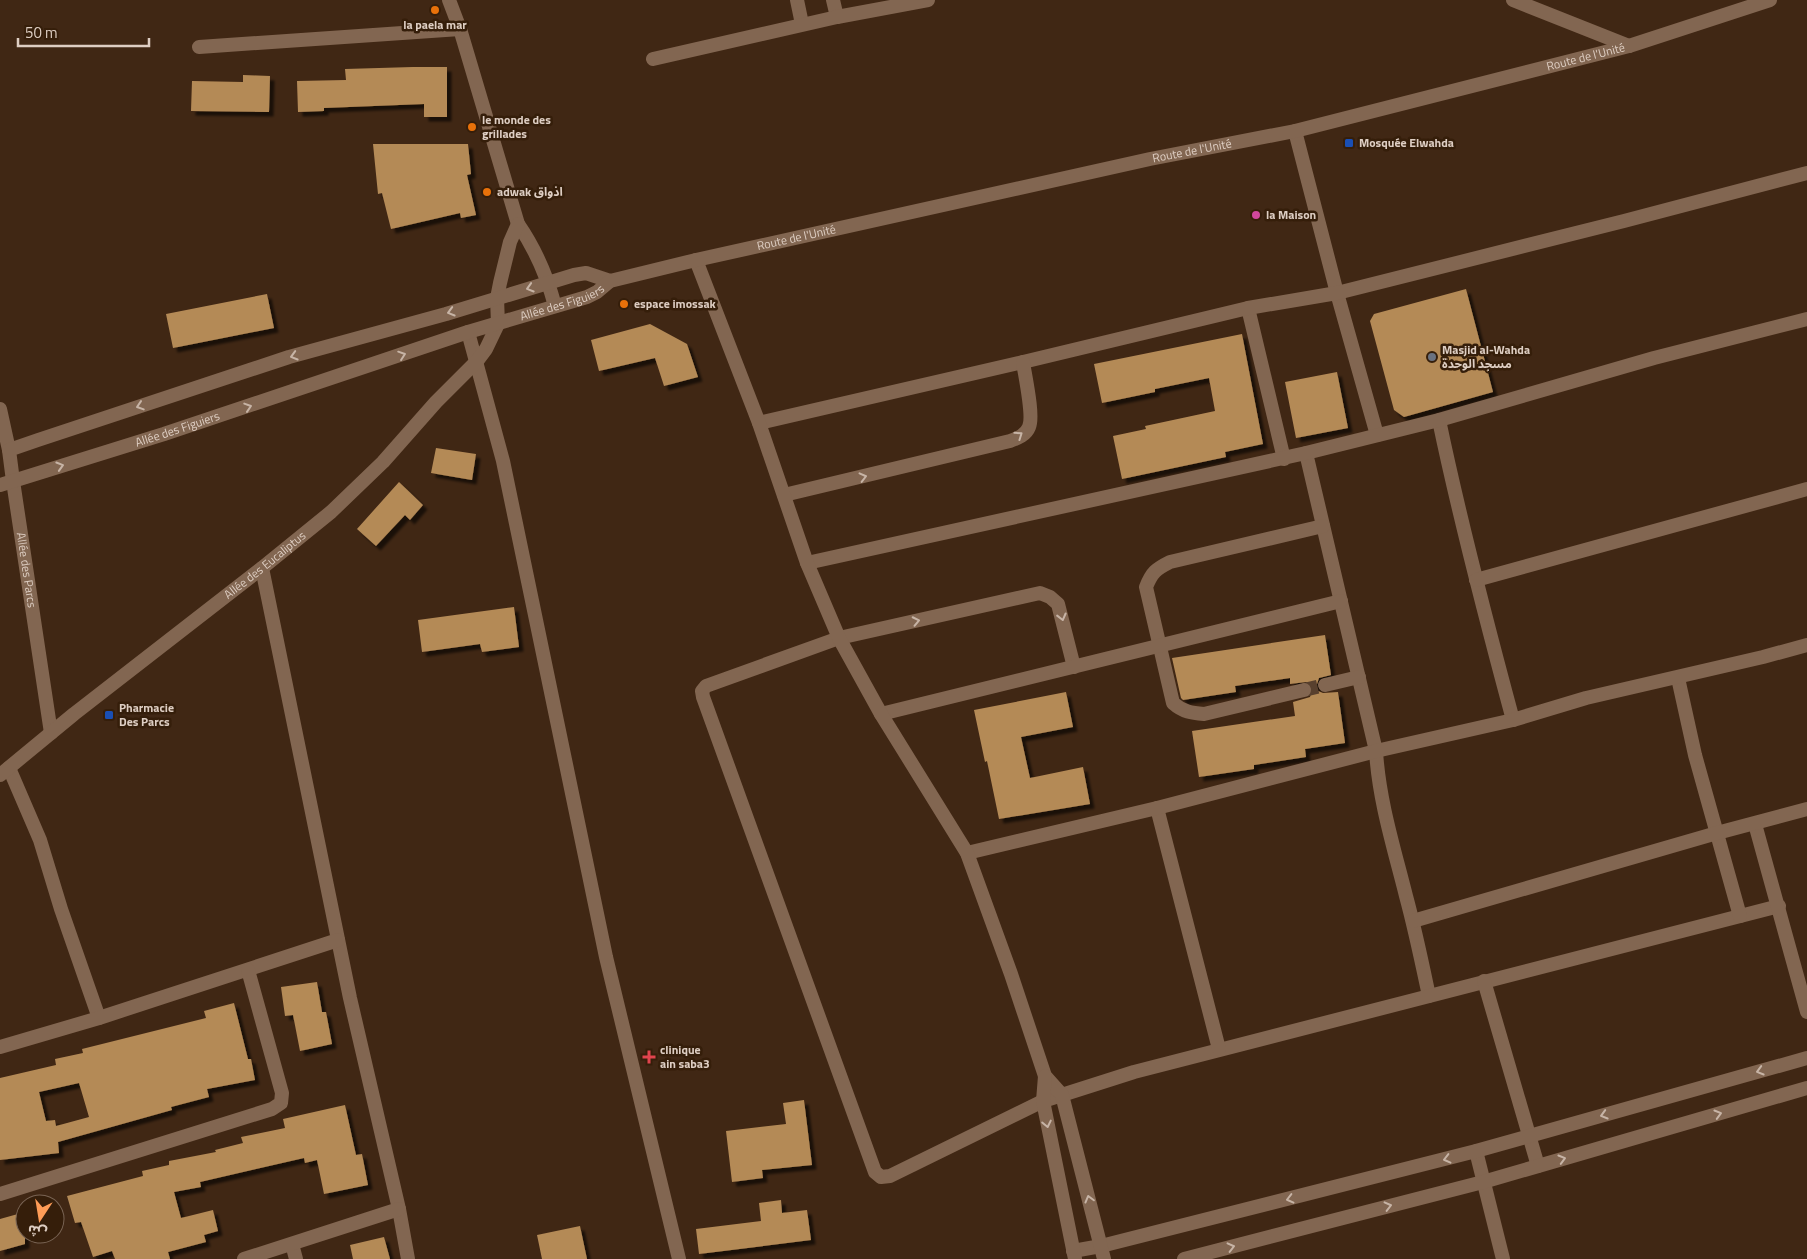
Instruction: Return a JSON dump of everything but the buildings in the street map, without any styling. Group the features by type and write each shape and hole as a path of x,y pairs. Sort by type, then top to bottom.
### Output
{"street":[{"path":"449,0 460,29 518,224 537,254 549,283 555,306"},
{"path":"797,0 802,24"},
{"path":"833,0 837,17"},
{"path":"653,59 802,24 928,0"},
{"path":"1513,0 1629,46"},
{"name":"Route de l'Unité","path":"610,282 696,260 1150,159 1295,131 1629,46 1770,0"},
{"path":"199,47 460,29"},
{"path":"1295,131 1337,293 1377,435"},
{"path":"758,423 1248,308 1337,293 1624,221 1807,172"},
{"path":"498,324 497,298 500,283 510,242 518,224"},
{"path":"696,260 758,423 807,563 839,638 882,714 967,853 1011,974 1045,1076 1062,1095 1102,1253"},
{"name":"Allée des Figuiers","path":"9,450 289,357 549,283 586,273 610,282"},
{"name":"Allée des Figuiers","path":"7,483 192,425 468,332 591,296 610,282"},
{"path":"1248,308 1284,458"},
{"path":"807,563 1306,453 1440,420 1654,358 1807,319"},
{"name":"Allée des Eucaliptus","path":"5,771 51,732 331,512 383,462 436,402 477,361 498,324"},
{"path":"468,332 503,461 606,958 679,1259"},
{"path":"784,495 1010,441 1022,436 1029,427 1031,418 1023,362"},
{"name":"Allée des Parcs","path":"0,409 9,450 7,483 51,732"},
{"path":"1440,420 1476,580 1513,720"},
{"path":"1306,453 1376,751 1377,778 1382,805 1413,921 1429,996"},
{"path":"1476,580 1807,489"},
{"path":"1304,690 1204,714 1180,710 1173,704 1146,587 1151,575 1158,568 1170,562 1323,526"},
{"path":"262,568 338,940 399,1209 408,1259"},
{"path":"1074,666 1058,604 1040,592 839,638 706,686 702,691 875,1172 881,1177 890,1176 1042,1101 1134,1072 1779,906"},
{"path":"882,714 1341,601"},
{"path":"967,853 1157,808 1376,751 1513,720 1586,698 1678,678 1807,645"},
{"path":"1325,685 1359,678"},
{"path":"1678,678 1695,755 1740,916"},
{"path":"5,771 40,840 61,909 99,1018"},
{"path":"1157,808 1219,1049"},
{"path":"1413,921 1717,833 1807,809"},
{"path":"1755,824 1807,1012"},
{"path":"0,1047 99,1018 338,940"},
{"path":"0,1194 272,1109 282,1102 282,1093 248,970"},
{"path":"1484,981 1538,1166"},
{"path":"1045,1076 1042,1101 1074,1255 1102,1253 1807,1058"},
{"path":"1184,1259 1483,1182 1807,1088"},
{"path":"1476,1151 1503,1259"},
{"path":"244,1259 399,1209"},
{"path":"292,1244 296,1259"}],"tunnel":[{"path":"1304,690 1325,685"}],"place":[{"name":"la paela mar","path":"435,10"},
{"name":"le monde des grillades","path":"472,127"},
{"name":"Mosquée Elwahda","path":"1349,143"},
{"name":"adwak اذواق","path":"487,192"},
{"name":"la Maison","path":"1256,215"},
{"name":"espace imossak","path":"624,304"},
{"name":"Masjid al-Wahda مسجد الوحدة","path":"1432,357"},
{"name":"Pharmacie Des Parcs","path":"109,715"},
{"name":"clinique ain saba3","path":"649,1057"}]}
